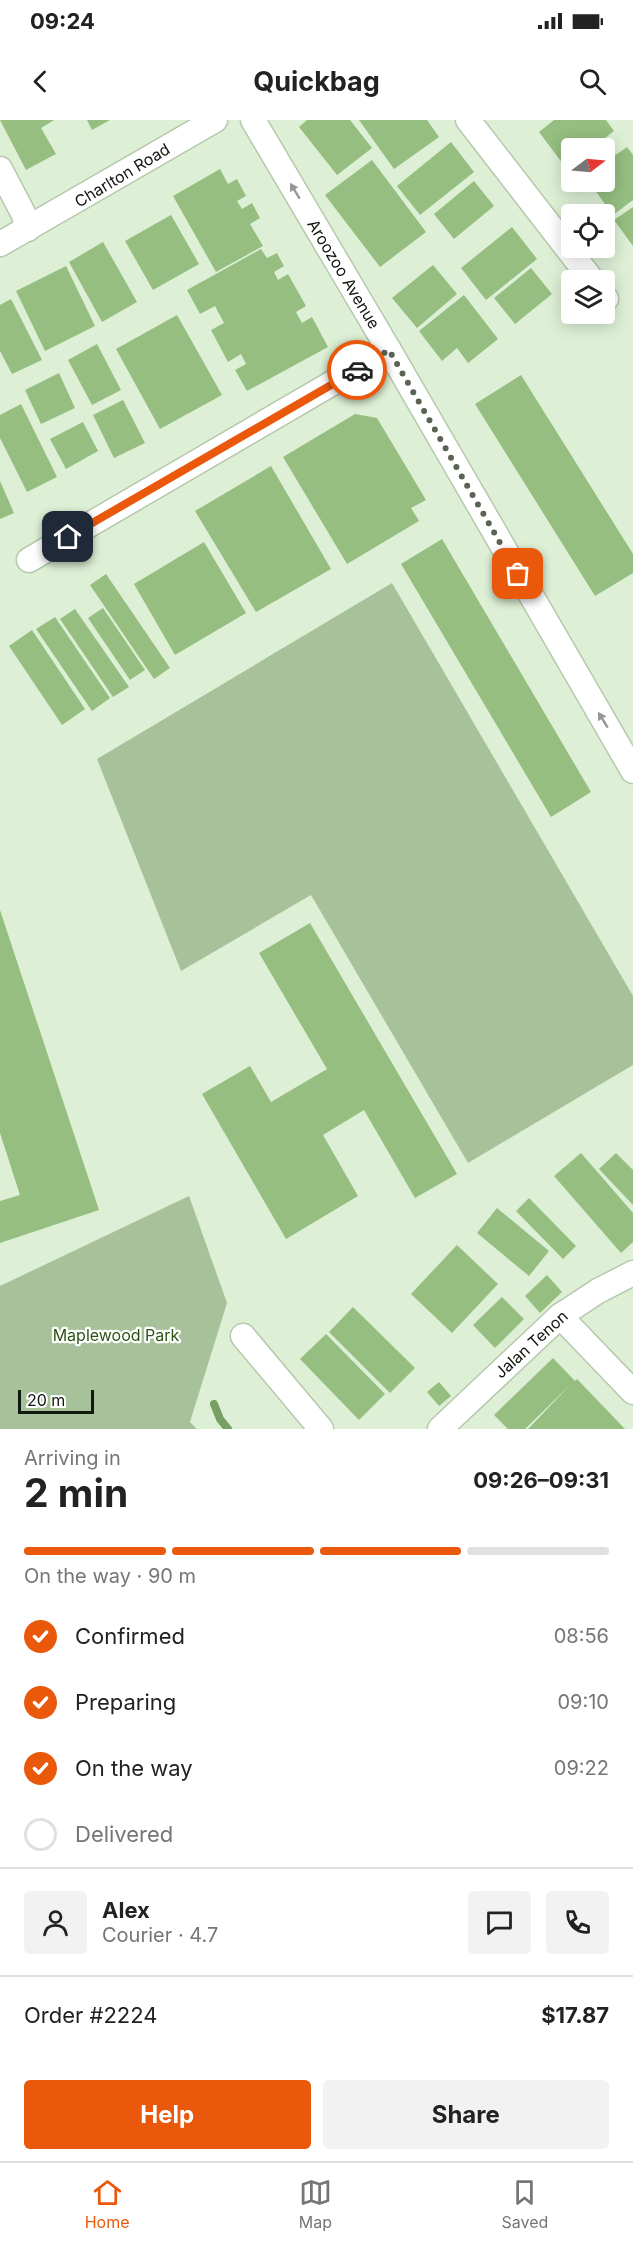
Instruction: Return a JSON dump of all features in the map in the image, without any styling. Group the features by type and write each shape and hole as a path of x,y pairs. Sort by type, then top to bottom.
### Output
{"street":[{"name":"Charlton Road","path":"0,244 215,120"},
{"name":"Aroozoo Avenue","path":"253,120 633,771"},
{"path":"468,120 584,270"},
{"path":"0,170 24,215 28,229"},
{"path":"28,560 389,350"},
{"name":"Jalan Tenon","path":"440,1429 560,1316 598,1291 633,1273"},
{"path":"560,1316 633,1392"},
{"path":"243,1336 321,1429"}],"green space":[{"path":"392,583 633,996 633,1065 468,1163 311,895 181,971 97,759"},
{"name":"Maplewood Park","path":"189,1196 227,1303 190,1422 197,1429 0,1429 0,1286"}],"building":[{"path":"0,120 54,120 41,128 56,154 26,170"},
{"path":"87,120 110,120 92,130"},
{"path":"307,120 350,120 372,148 337,175 299,127"},
{"path":"359,120 427,120 439,137 394,169"},
{"path":"554,120 606,120 614,131 605,138 561,138 561,161 539,132"},
{"path":"451,142 474,172 420,215 397,186"},
{"path":"627,147 633,155 633,200 615,214 615,204 605,204 596,192 615,192 615,155"},
{"path":"372,160 426,232 380,267 325,195"},
{"path":"220,169 228,184 237,179 246,196 237,201 242,209 252,203 260,218 250,224 263,246 216,272 173,196"},
{"path":"474,181 494,206 454,239 434,214"},
{"path":"633,207 633,246 615,221"},
{"path":"171,215 199,264 153,290 125,241"},
{"path":"512,227 537,259 486,300 461,268"},
{"path":"103,242 137,302 102,322 69,262"},
{"path":"261,249 267,258 277,253 284,266 274,272 278,280 288,274 306,306 296,312 302,323 312,317 328,347 247,391 235,370 246,364 241,354 228,362 211,330 224,323 215,306 200,314 187,290"},
{"path":"433,265 457,294 417,328 392,298"},
{"path":"66,266 95,326 45,351 16,291"},
{"path":"531,268 552,294 515,324 494,298"},
{"path":"464,295 498,339 468,363 457,348 442,361 419,331"},
{"path":"11,299 42,360 12,374 0,351 0,305"},
{"path":"177,315 222,395 160,429 116,349"},
{"path":"97,344 121,390 92,405 68,360"},
{"path":"59,373 75,408 41,424 25,390"},
{"path":"521,375 633,554 633,573 595,596 475,404"},
{"path":"123,400 145,443 114,458 93,415"},
{"path":"21,404 57,477 27,492 0,438 0,415"},
{"path":"355,414 377,418 426,500 411,508 419,521 347,564 283,457"},
{"path":"83,422 98,451 66,469 50,439"},
{"path":"271,466 331,569 256,612 195,511"},
{"path":"0,481 14,513 0,519"},
{"path":"442,539 591,792 551,817 401,564"},
{"path":"204,542 246,613 175,655 134,584"},
{"path":"106,574 170,668 154,679 90,585"},
{"path":"103,608 145,670 130,680 88,618"},
{"path":"75,609 129,687 113,697 60,619"},
{"path":"55,617 110,698 92,711 36,629"},
{"path":"32,630 85,709 62,725 9,646"},
{"path":"0,910 99,1210 0,1243 0,1201 20,1195 0,1133"},
{"path":"310,923 457,1174 415,1198 364,1110 323,1135 358,1196 286,1239 202,1094 250,1066 271,1102 327,1069 259,953"},
{"path":"581,1153 633,1213 633,1242 621,1253 554,1176"},
{"path":"616,1153 633,1170 633,1205 599,1169"},
{"path":"529,1198 576,1246 563,1259 516,1211"},
{"path":"497,1208 549,1251 529,1276 477,1233"},
{"path":"457,1245 498,1284 452,1333 411,1294"},
{"path":"547,1275 562,1292 540,1313 525,1296"},
{"path":"502,1297 524,1319 495,1348 473,1325"},
{"path":"353,1307 415,1368 390,1393 329,1332"},
{"path":"326,1334 385,1394 359,1420 300,1359"},
{"path":"553,1358 575,1381 577,1379 625,1429 528,1429 570,1385 525,1429 508,1429 494,1415"},
{"path":"439,1382 451,1396 439,1406 427,1392"}],"waterway":[{"path":"214,1404 220,1419 228,1429"}],"way so far":[{"path":"357,370 389,350 518,574"}],"route":[{"path":"68,537 357,370"}]}
